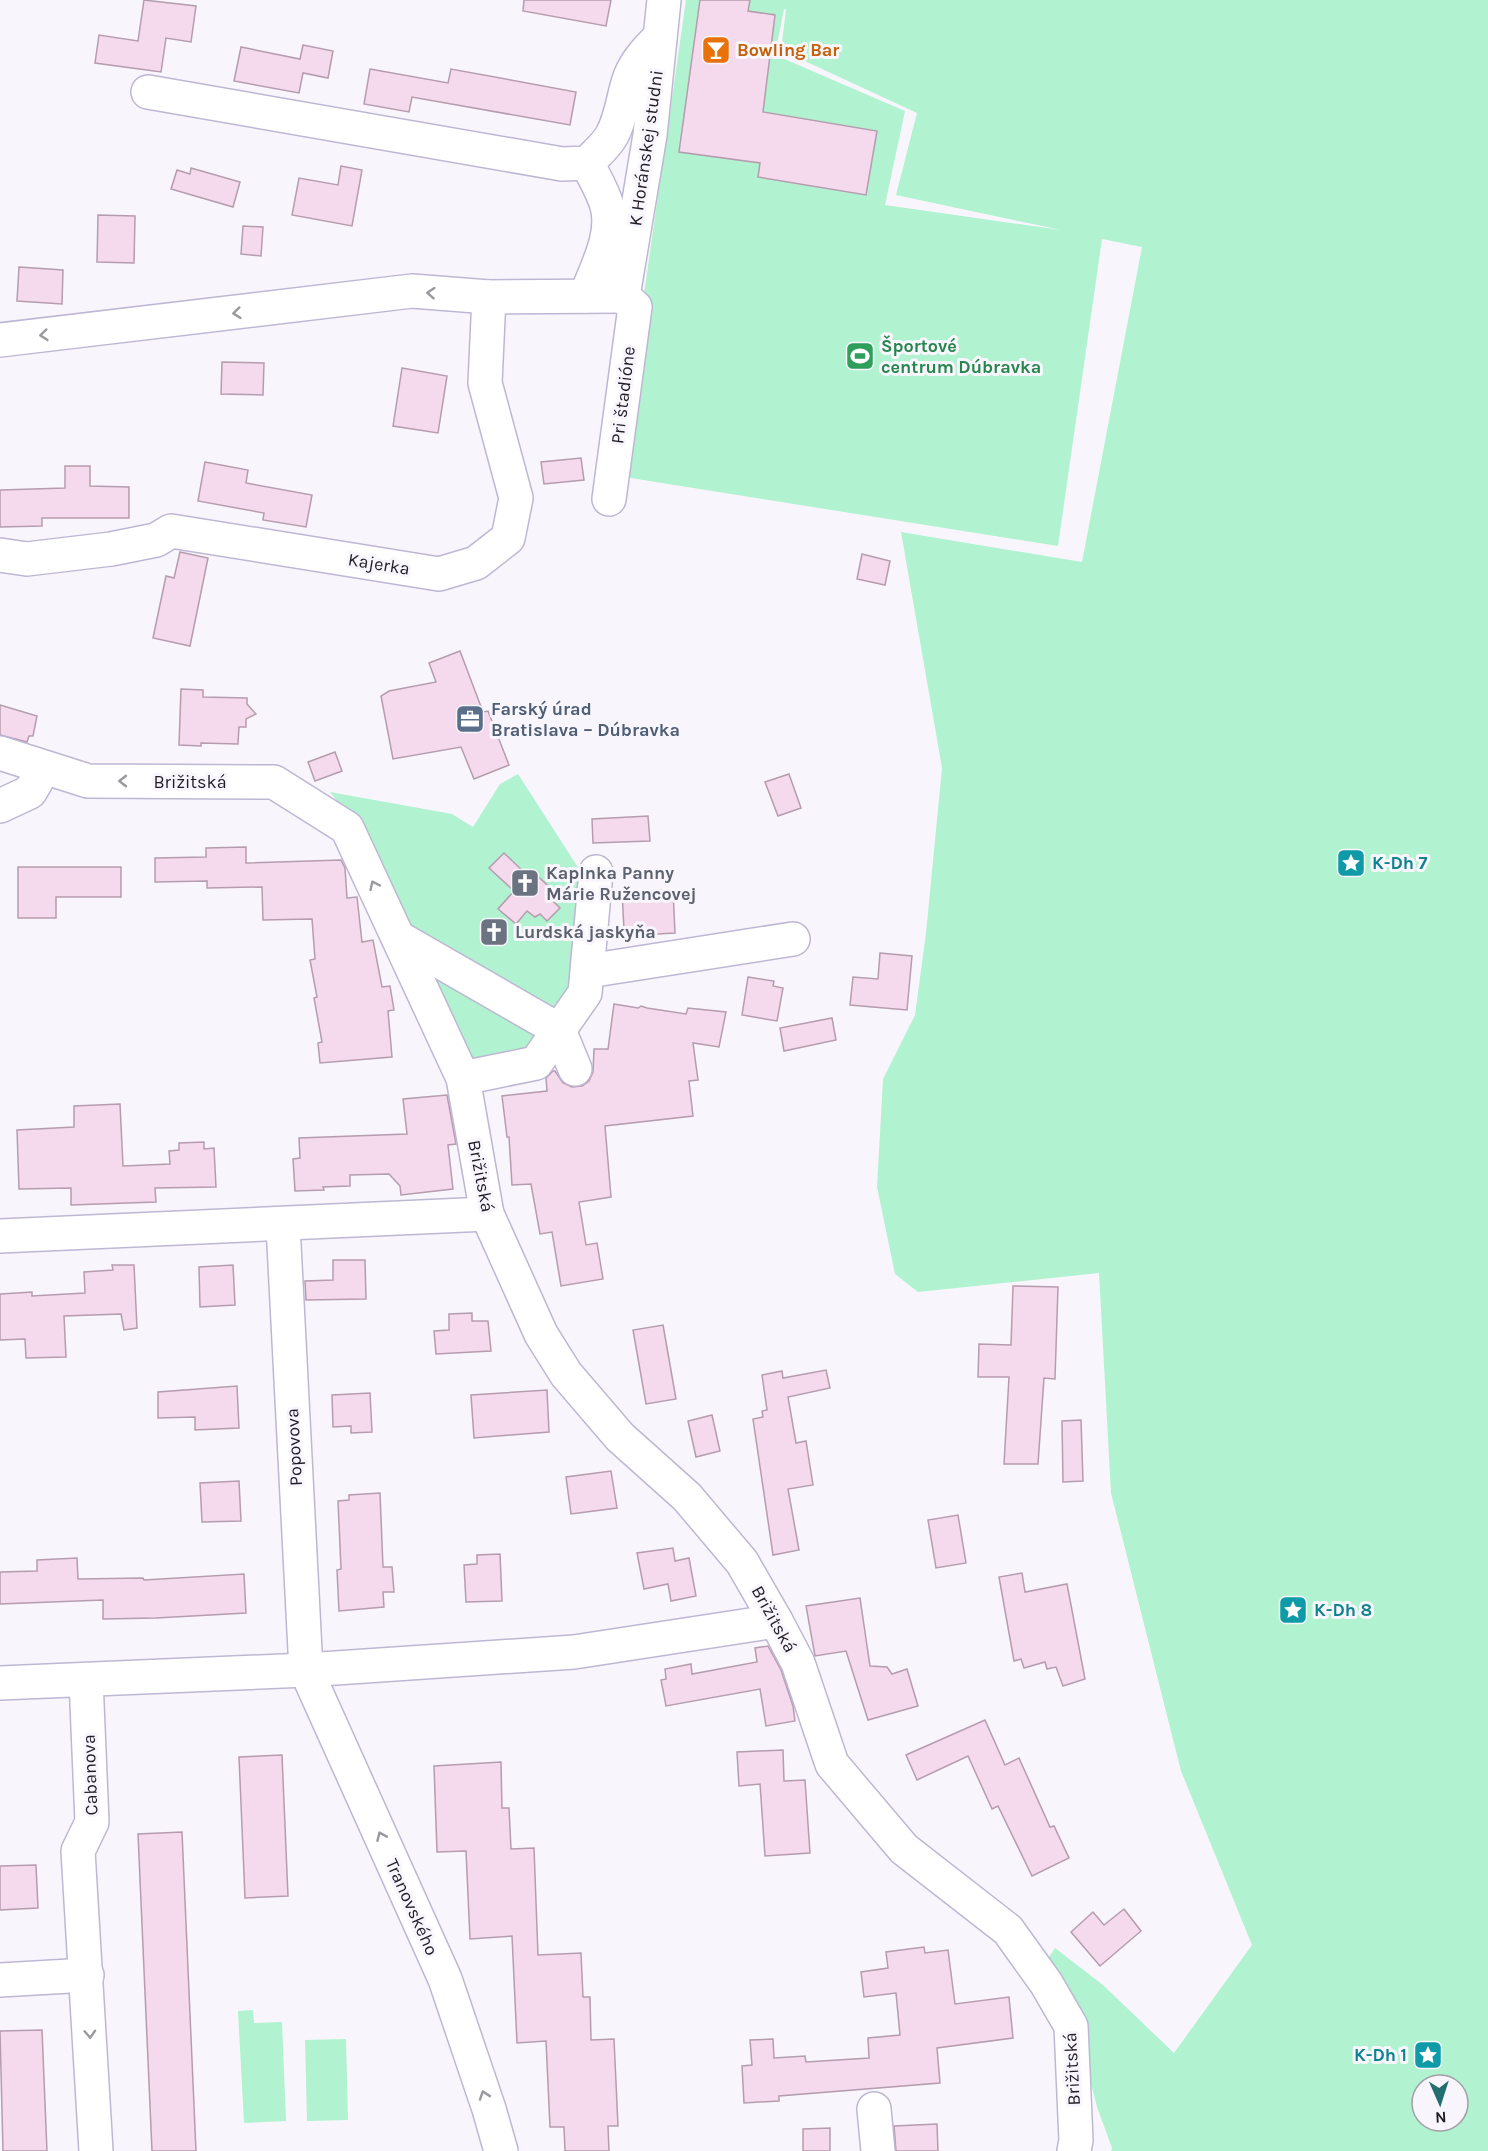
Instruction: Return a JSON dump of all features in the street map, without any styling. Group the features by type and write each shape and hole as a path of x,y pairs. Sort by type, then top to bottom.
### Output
{"street":[{"name":"K Horánskej studni","path":"623,296 650,135 664,0"},
{"path":"148,92 182,83 562,164 588,163 612,135 619,120 630,78 638,61 660,37"},
{"path":"586,296 605,245 609,226 607,204 588,163"},
{"path":"0,340 311,305 412,291 489,297 623,296"},
{"name":"Pri štadióne","path":"609,499 634,307 623,296"},
{"name":"Kajerka","path":"0,555 27,559 111,549 156,540 171,531 439,574 476,563 508,538 516,498 485,383 489,297"},
{"name":"Brižitská","path":"0,753 88,781 274,782 347,828 463,1078 487,1214 541,1334 566,1374 620,1437 687,1497 742,1562 798,1663 832,1764 904,1849 1008,1930 1046,1983 1071,2026 1076,2140 1074,2151"},
{"path":"0,806 30,792 44,768"},
{"path":"463,1078 536,1063 585,993 596,872"},
{"path":"399,938 559,1030 575,1069"},
{"path":"588,971 793,939"},
{"path":"0,1236 487,1214"},
{"name":"Popovova","path":"283,1224 306,1670"},
{"path":"0,1683 306,1670 574,1652 776,1621"},
{"name":"Tranovského","path":"306,1670 445,1979 501,2151"},
{"name":"Cabanova","path":"86,1680 92,1822 78,1851 96,2151"},
{"path":"0,1980 87,1976"},
{"path":"874,2109 878,2151"}],"green space":[{"path":"686,0 1488,0 1488,2151 1111,2151 1112,2148 1097,2107 1069,1998 1045,1963 1055,1948 1103,1985 1174,2053 1252,1945 1181,1771 1111,1493 1099,1273 918,1292 895,1274 877,1187 883,1079 915,1015 926,933 942,768 901,532 1082,562 1142,247 1102,239 1058,546 618,476","holes":["784,9 786,10 781,50 917,113 896,195 1061,230 885,205 905,111 775,55"]},
{"path":"518,774 590,886 575,986 527,1048 471,1060 353,821 330,792 452,814 473,827 500,784"},
{"path":"253,2010 254,2023 282,2022 286,2121 244,2123 238,2011"},
{"path":"346,2039 348,2120 307,2121 305,2040"}],"building":[{"path":"144,0 196,6 191,42 166,38 161,72 95,63 99,35 138,41"},
{"path":"524,0 611,0 606,26 523,11"},
{"path":"700,0 750,0 748,11 775,15 763,112 877,131 866,195 758,177 760,163 679,152"},
{"path":"303,45 333,51 328,78 303,73 299,93 234,81 241,47 300,59"},
{"path":"370,69 448,83 451,69 576,92 570,125 412,97 409,112 364,104"},
{"path":"341,166 362,170 352,226 292,215 299,178 338,185"},
{"path":"191,168 240,182 233,207 171,189 177,170 190,174"},
{"path":"98,215 135,216 134,263 97,262"},
{"path":"243,226 263,227 261,256 241,254"},
{"path":"19,267 63,270 62,304 17,301"},
{"path":"222,362 264,363 263,395 221,394"},
{"path":"402,368 447,376 438,433 393,426"},
{"path":"581,458 584,480 544,484 541,462"},
{"path":"205,462 248,470 246,483 312,495 306,527 263,520 264,513 198,501"},
{"path":"65,466 90,466 90,486 129,487 129,518 42,518 42,526 0,527 0,490 65,488"},
{"path":"180,552 208,558 190,646 153,638 166,576 174,578"},
{"path":"862,554 890,561 885,585 857,579"},
{"path":"460,651 483,712 488,711 509,765 474,779 461,747 393,759 381,696 389,691 436,682 429,663"},
{"path":"181,689 203,690 203,697 247,698 247,704 256,714 246,719 246,727 239,727 238,744 179,745"},
{"path":"0,705 37,716 33,736 29,736 27,742 0,735"},
{"path":"335,752 342,771 315,781 308,762"},
{"path":"789,774 801,808 778,816 765,782"},
{"path":"648,816 650,841 593,843 592,819"},
{"path":"246,847 246,863 341,860 345,868 347,898 357,897 362,942 373,940 382,987 390,986 394,1010 388,1011 392,1057 320,1063 318,1043 322,1042 310,960 315,959 312,919 263,920 262,887 207,888 207,881 155,882 155,858 206,857 206,848"},
{"name":"Kaplnka Panny Márie Ružencovej","path":"504,853 527,875 531,870 557,894 553,901 560,908 547,921 540,914 535,917 527,911 516,924 498,909 514,891 489,868"},
{"path":"18,867 121,867 121,897 56,897 56,918 18,918"},
{"path":"673,890 675,933 640,935 640,929 624,930 622,892"},
{"path":"880,953 912,956 907,1010 850,1005 853,977 878,979"},
{"path":"748,977 774,981 773,986 783,988 777,1021 742,1015"},
{"path":"614,1004 686,1014 688,1008 726,1012 719,1047 693,1043 698,1080 689,1081 693,1116 605,1126 611,1197 579,1202 586,1245 597,1243 603,1279 561,1286 552,1232 540,1234 531,1184 512,1185 509,1137 507,1137 502,1096 547,1091 546,1078 553,1071 563,1083 572,1087 582,1086 589,1081 593,1072 594,1049 608,1049"},
{"path":"832,1018 836,1040 784,1051 780,1028"},
{"path":"447,1095 456,1144 448,1145 453,1189 401,1195 400,1186 389,1174 350,1175 350,1186 295,1191 293,1159 300,1158 299,1138 407,1134 403,1099"},
{"path":"120,1104 123,1166 170,1164 169,1151 179,1150 179,1143 204,1142 204,1149 214,1148 216,1187 155,1188 156,1202 71,1205 71,1188 19,1189 17,1130 74,1127 74,1106"},
{"path":"333,1260 365,1260 366,1299 306,1300 305,1281 333,1280"},
{"path":"112,1265 134,1265 137,1328 124,1330 121,1314 64,1316 66,1357 26,1358 25,1339 0,1340 0,1294 32,1292 32,1296 85,1293 84,1272 113,1270"},
{"path":"233,1265 235,1305 200,1307 199,1267"},
{"path":"1013,1286 1058,1287 1055,1379 1044,1378 1038,1464 1004,1464 1009,1377 978,1377 979,1344 1011,1345"},
{"path":"472,1313 472,1321 488,1321 491,1351 436,1354 434,1331 449,1330 449,1314"},
{"path":"663,1325 676,1399 646,1404 633,1330"},
{"path":"826,1370 830,1388 788,1397 796,1443 806,1441 813,1485 788,1489 799,1550 773,1555 753,1419 763,1417 762,1411 767,1410 762,1375 782,1371 783,1378"},
{"path":"237,1386 239,1428 195,1430 195,1417 158,1418 158,1392"},
{"path":"547,1390 549,1432 474,1438 471,1395"},
{"path":"370,1393 372,1432 351,1433 351,1426 333,1427 332,1395"},
{"path":"712,1415 720,1451 696,1457 688,1421"},
{"path":"1081,1420 1083,1481 1063,1482 1062,1421"},
{"path":"611,1471 617,1508 571,1514 566,1477"},
{"path":"239,1481 241,1521 202,1522 200,1483"},
{"path":"380,1493 383,1567 392,1567 394,1592 383,1592 384,1607 339,1611 337,1570 341,1569 338,1501 349,1500 349,1495"},
{"path":"958,1515 966,1563 936,1568 928,1520"},
{"path":"673,1548 675,1561 689,1558 696,1596 671,1601 668,1584 644,1589 637,1553"},
{"path":"500,1554 502,1601 466,1602 464,1565 477,1564 477,1555"},
{"path":"77,1558 78,1579 143,1578 144,1580 244,1574 246,1613 103,1619 103,1600 0,1604 0,1572 37,1571 37,1560"},
{"path":"1022,1573 1025,1592 1067,1584 1085,1679 1063,1686 1056,1667 1047,1669 1045,1662 1024,1668 1021,1659 1014,1661 999,1577"},
{"path":"860,1598 870,1666 887,1667 892,1674 907,1669 918,1706 868,1720 846,1651 815,1656 806,1606"},
{"path":"768,1646 781,1670 793,1706 795,1721 766,1726 760,1689 666,1706 661,1680 666,1679 665,1669 691,1664 692,1674 757,1662 755,1648"},
{"path":"985,1720 1005,1765 1019,1758 1050,1827 1054,1826 1069,1858 1032,1876 998,1806 992,1809 968,1756 917,1780 906,1755"},
{"path":"783,1750 784,1781 805,1780 810,1853 765,1856 760,1784 739,1786 737,1752"},
{"path":"282,1755 288,1896 245,1898 239,1757"},
{"path":"501,1762 502,1808 509,1808 511,1849 534,1848 538,1955 581,1953 583,1997 590,1997 591,2040 614,2039 618,2126 608,2126 609,2151 565,2151 564,2127 550,2127 546,2041 517,2043 512,1936 470,1939 466,1851 437,1852 434,1766"},
{"path":"182,1832 196,2151 152,2151 138,1834"},
{"path":"36,1865 38,1908 0,1910 0,1866"},
{"path":"1124,1909 1141,1931 1100,1966 1071,1932 1093,1912 1104,1925"},
{"path":"924,1947 925,1953 948,1950 955,2004 1009,1997 1013,2038 937,2048 940,2083 779,2096 779,2101 744,2103 742,2066 752,2065 750,2040 773,2039 774,2058 805,2056 806,2062 869,2058 868,2038 900,2035 896,1993 864,1997 861,1972 888,1968 886,1952"},
{"path":"42,2030 47,2151 3,2151 0,2031"},
{"path":"937,2124 938,2151 896,2151 894,2126"},
{"path":"830,2128 830,2151 803,2151 803,2129"}],"place":[{"name":"Bowling Bar","path":"716,50"},
{"name":"Športové centrum Dúbravka","path":"860,356"},
{"name":"Farský úrad Bratislava – Dúbravka","path":"470,719"},
{"name":"K-Dh 7","path":"1351,863"},
{"name":"Kaplnka Panny Márie Ružencovej","path":"525,883"},
{"name":"Lurdská jaskyňa","path":"494,932"},
{"name":"K-Dh 8","path":"1293,1610"},
{"name":"K-Dh 1","path":"1428,2055"}]}
